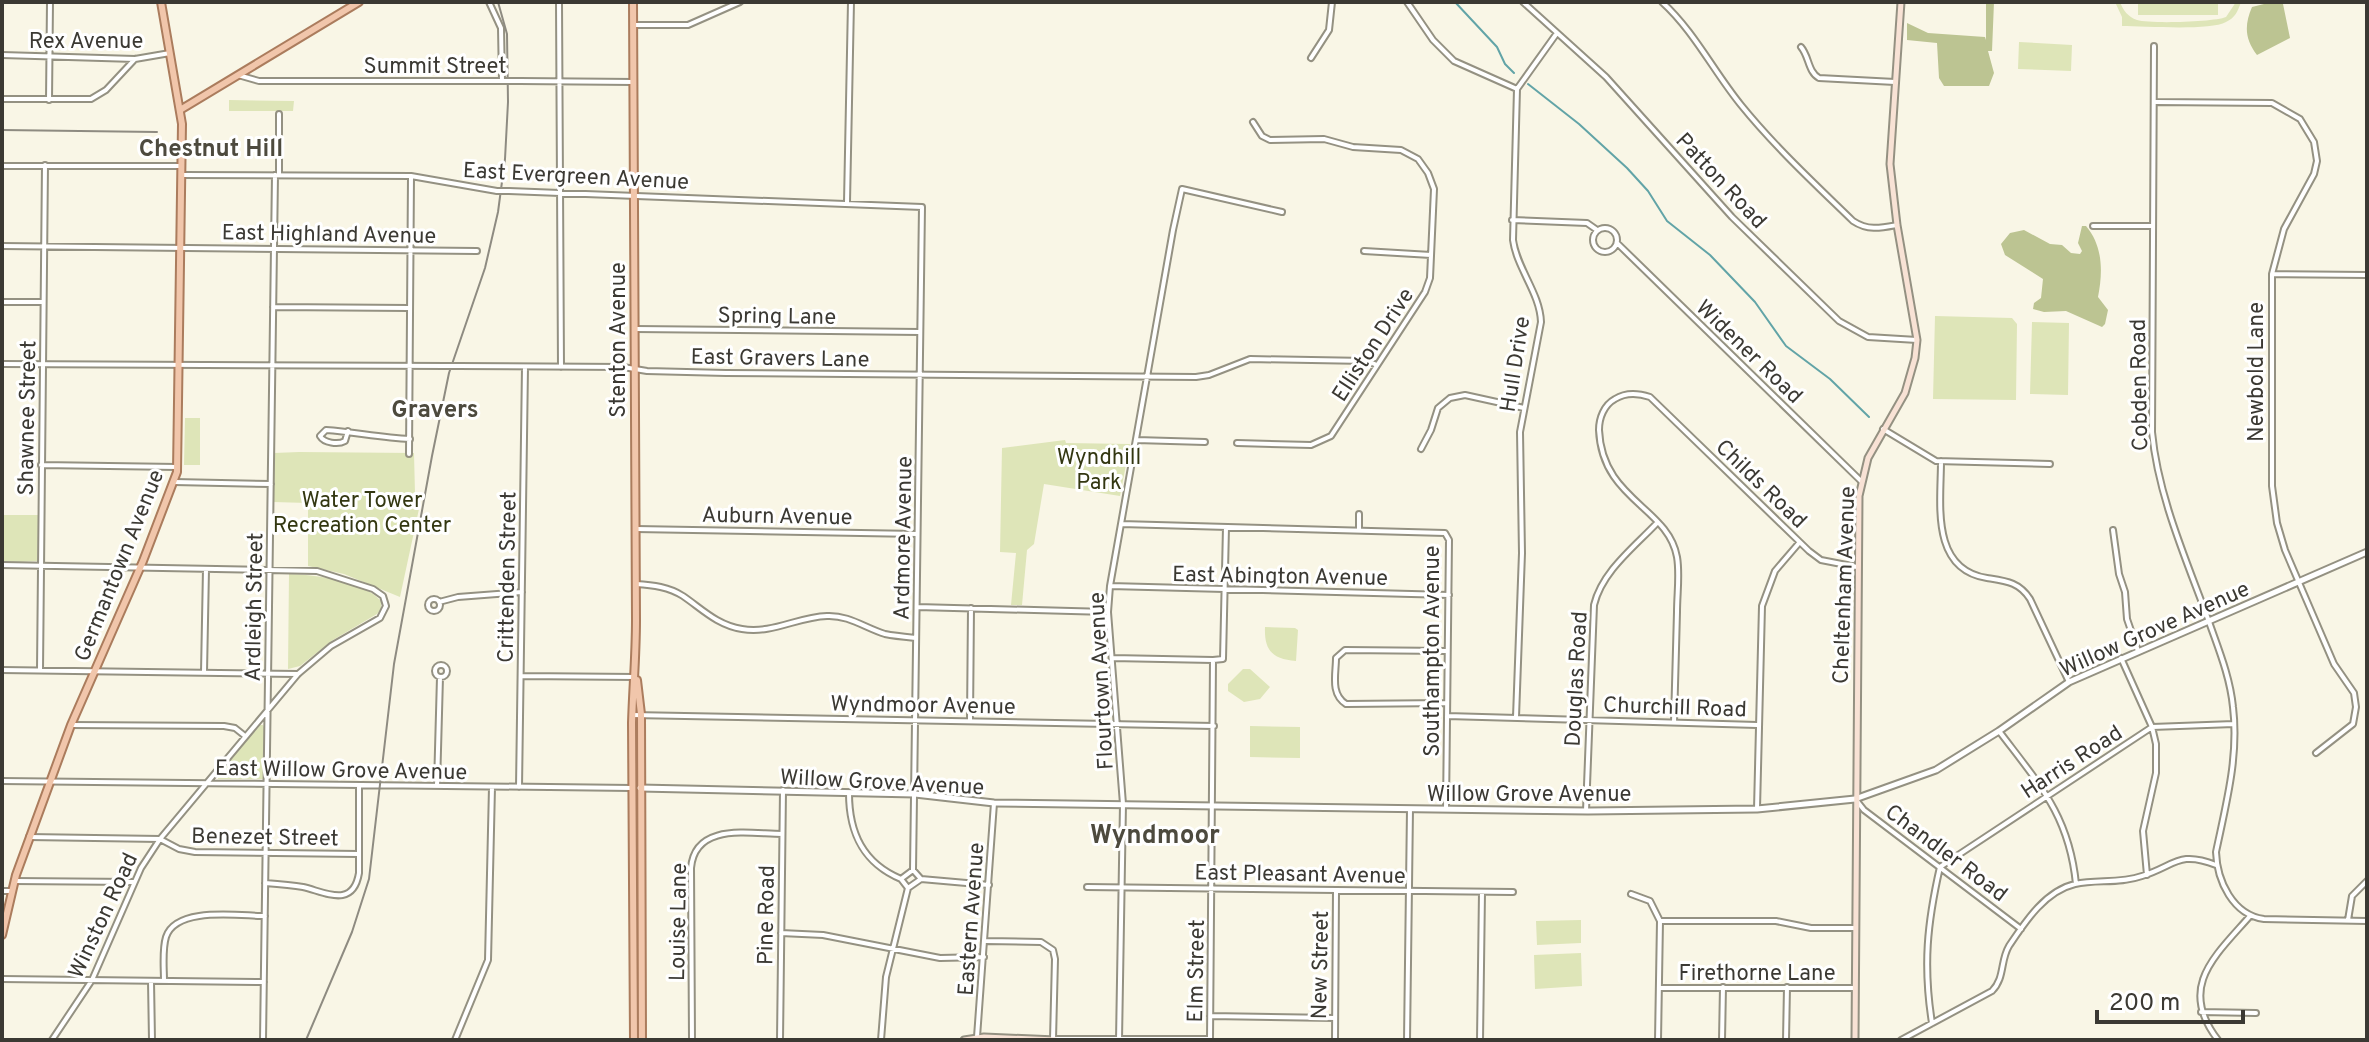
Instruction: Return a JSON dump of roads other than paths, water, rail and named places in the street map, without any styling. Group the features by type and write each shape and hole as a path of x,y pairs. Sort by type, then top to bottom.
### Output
{"main road":[{"name":"Germantown Avenue","path":"2,935 11,891 29,837 71,725 141,568 177,467 182,166 180,110 161,2"},
{"path":"180,110 359,2"},
{"name":"Stenton Avenue","path":"633,2 636,529 636,677 632,715 634,1040"},
{"name":"Cheltenham Avenue","path":"1855,1038 1857,567 1861,481 1868,458 1909,383 1917,340 1890,164 1901,2"},
{"name":"Stenton Avenue","path":"636,677 641,714 642,1040"},
{"path":"964,1040 977,1037 1054,1039"}],"street":[{"path":"49,100 50,2"},
{"path":"489,2 501,26 503,81"},
{"path":"559,2 561,367"},
{"path":"633,25 688,25 740,2"},
{"path":"847,202 851,2"},
{"path":"1311,58 1329,30 1332,2"},
{"path":"1407,2 1433,40 1454,61 1517,89 1557,33"},
{"name":"Patton Road","path":"1523,2 1606,77 1732,217 1839,321 1868,337 1917,340"},
{"path":"1664,2 1764,133 1853,221 1873,229 1897,225"},
{"name":"Cobden Road","path":"2154,46 2153,448 2160,480 2226,674 2234,724 2234,765 2216,865"},
{"path":"1801,47 1814,75 1819,78 1895,82"},
{"name":"Rex Avenue","path":"2,55 135,59 170,53"},
{"path":"2,99 86,100 99,95 135,59"},
{"name":"Summit Street","path":"238,75 259,81 634,82"},
{"name":"Hull Drive","path":"1516,717 1522,553 1519,449 1540,316 1516,256 1512,220 1517,89"},
{"name":"Newbold Lane","path":"2155,102 2272,103 2296,115 2306,127 2315,147 2315,169 2284,229 2272,274 2273,499 2280,535 2334,664 2352,689 2356,702 2353,724 2316,753"},
{"name":"Ardleigh Street","path":"263,1040 274,248 279,114"},
{"name":"Elliston Drive","path":"1237,443 1307,446 1331,436 1425,292 1430,278 1434,189 1428,173 1414,156 1401,150 1353,147 1324,139 1270,140 1262,136 1253,122"},
{"name":"Shawnee Street","path":"40,670 45,165"},
{"path":"2,166 182,166"},
{"name":"East Evergreen Avenue","path":"182,175 411,176 497,191 922,207"},
{"path":"409,454 411,176"},
{"name":"Flourtown Avenue","path":"1119,1040 1123,804 1108,612 1110,586 1182,189 1282,212"},
{"name":"Ardmore Avenue","path":"913,870 922,207"},
{"path":"1512,220 1587,223 1597,230"},
{"path":"2093,226 2152,226"},
{"path":"1606,227 1613,230 1617,237 1617,243 1609,252 1599,251 1592,240 1597,230 1606,227"},
{"name":"Widener Road","path":"1617,243 1861,481"},
{"name":"East Highland Avenue","path":"2,246 477,251"},
{"path":"1364,251 1431,255"},
{"path":"2272,274 2367,275"},
{"path":"2,302 43,302"},
{"path":"273,307 409,308"},
{"name":"Spring Lane","path":"635,329 920,332"},
{"name":"East Gravers Lane","path":"2,364 561,367 726,373 1148,377 1203,376 1250,359 1367,361 1377,365"},
{"name":"Crittenden Street","path":"519,787 525,367"},
{"name":"Childs Road","path":"1656,523 1620,487 1609,471 1601,450 1599,424 1607,406 1620,396 1637,393 1657,402 1800,543 1821,560 1857,567"},
{"path":"1421,449 1438,408 1450,398 1465,395 1524,408"},
{"path":"1883,429 1933,460 2050,464"},
{"path":"348,431 342,443 326,441 320,436 326,430 348,431 380,438 410,439"},
{"path":"1136,440 1205,442"},
{"path":"1941,461 1941,530 1950,554 1974,575 2012,582 2023,590 2069,682"},
{"path":"41,465 177,467"},
{"path":"174,482 271,484"},
{"path":"1121,524 1359,530 1359,514"},
{"path":"1656,523 1669,537 1677,558 1674,722"},
{"name":"Douglas Road","path":"1586,811 1592,612 1610,571 1656,523"},
{"path":"1112,658 1223,659 1226,527"},
{"name":"Auburn Avenue","path":"636,529 917,534"},
{"name":"Southampton Avenue","path":"1359,530 1445,533 1449,540 1446,809"},
{"path":"2113,530 2127,619 2138,651"},
{"path":"1757,809 1757,725 1763,600 1775,571 1800,543"},
{"name":"Willow Grove Avenue","path":"633,788 915,794 994,803 1586,811 1757,809 1855,799 1936,770 2069,682 2367,552"},
{"path":"2,565 269,570"},
{"path":"204,672 206,569"},
{"name":"Winston Road","path":"52,1040 92,980 134,882 160,839 298,674 331,646 380,618 386,606 377,591 339,576 317,571 269,570"},
{"path":"636,584 669,589 683,596 707,616 740,629 766,630 805,619 836,617 851,619 883,633 916,638"},
{"name":"East Abington Avenue","path":"1110,586 1449,595"},
{"path":"439,602 458,597 522,592"},
{"path":"917,607 1108,612"},
{"path":"970,720 971,608"},
{"path":"1446,703 1343,702 1336,694 1336,658 1345,650 1447,651"},
{"path":"2121,658 2152,727 2156,744 2156,773 2143,831 2147,875"},
{"name":"Elm Street","path":"1210,1039 1213,660"},
{"path":"2,670 298,674"},
{"path":"521,676 636,677"},
{"path":"437,786 440,677"},
{"name":"Wyndmoor Avenue","path":"632,715 1214,726"},
{"name":"Churchill Road","path":"1447,716 1757,725"},
{"name":"Harris Road","path":"1940,867 2152,727 2234,724"},
{"path":"71,725 224,726 235,728 245,736"},
{"path":"1999,731 2047,795 2066,833 2076,884"},
{"name":"East Willow Grove Avenue","path":"2,781 633,788"},
{"path":"265,883 295,886 334,897 347,892 357,881 359,785"},
{"path":"455,1040 488,960 492,787"},
{"name":"Pine Road","path":"780,1040 783,790"},
{"path":"849,793 851,825 863,850 908,888"},
{"name":"Chandler Road","path":"1855,799 1864,810 2021,929"},
{"name":"Eastern Avenue","path":"977,1037 994,803"},
{"path":"1407,1040 1410,809"},
{"name":"Louise Lane","path":"692,1040 691,868 695,852 706,839 719,834 782,834"},
{"name":"Benezet Street","path":"29,837 160,839 188,852 359,854"},
{"path":"1901,1040 1995,988 2001,978 2007,950 2021,929 2051,895 2076,884 2108,883 2147,875 2188,858 2199,858 2216,865 2232,900 2250,916 2367,921"},
{"path":"1932,1024 1926,983 1927,935 1940,867"},
{"path":"901,879 913,870 921,879"},
{"path":"881,1040 884,992 908,888 921,879 989,885"},
{"path":"14,881 134,882"},
{"path":"2348,920 2352,896 2367,881"},
{"name":"East Pleasant Avenue","path":"1087,887 1513,892"},
{"name":"New Street","path":"1335,1040 1336,890"},
{"path":"2,891 11,891"},
{"path":"1480,1040 1482,892"},
{"path":"1631,894 1650,901 1660,921 1658,1040"},
{"path":"164,981 165,940 177,922 205,915 265,916"},
{"path":"2218,1040 2201,1012 2205,970 2250,916"},
{"path":"1660,921 1776,921 1811,928 1856,928"},
{"path":"781,933 823,935 940,958 984,957"},
{"path":"986,941 1041,942 1053,950 1054,1039 1210,1039"},
{"path":"2,979 264,982"},
{"path":"151,981 152,1040"},
{"path":"1722,1040 1723,987"},
{"path":"1786,1040 1787,987"},
{"name":"Firethorne Lane","path":"1659,988 1855,988"},
{"path":"2201,1012 2256,1013"},
{"path":"1210,1016 1335,1018"},
{"path":"1855,1038 1864,1040"}],"waterway":[{"path":"1455,2 1497,47 1505,64 1514,73"},
{"path":"1528,84 1579,124 1627,168 1648,191 1667,221 1710,255 1755,302 1786,346 1830,379 1869,417"}],"railway":[{"path":"306,1040 352,932 369,879 394,664 432,456 449,373 485,268 498,212 508,102 507,34 498,2"},
{"path":"2,130 157,132"}],"district":[{"name":"Chestnut Hill","path":"211,148"},
{"name":"Gravers","path":"435,409"},
{"name":"Wyndmoor","path":"1155,834"}],"park label":[{"name":"Wyndhill Park","path":"1099,468"},
{"name":"Water Tower Recreation Center","path":"362,512"}]}
